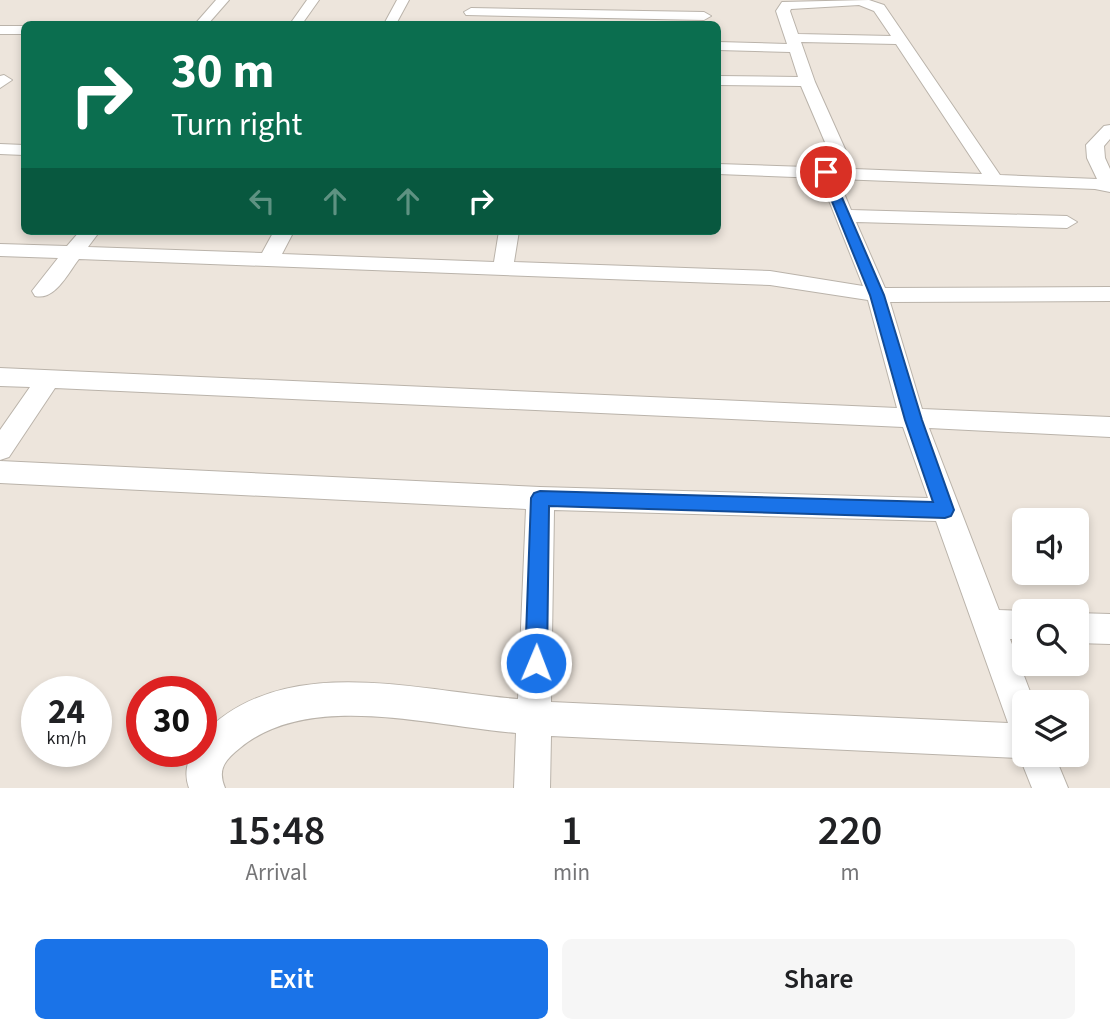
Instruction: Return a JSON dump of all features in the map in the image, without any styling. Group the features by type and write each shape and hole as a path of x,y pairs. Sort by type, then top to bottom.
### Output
{"street":[{"path":"204,21 223,0"},
{"path":"298,21 313,0"},
{"path":"392,21 403,0"},
{"path":"471,12 705,20 701,0"},
{"path":"994,179 875,5 840,1 787,5 783,11 836,172 845,216 877,295 913,420 1013,690"},
{"path":"0,30 21,30"},
{"path":"721,46 901,40"},
{"path":"721,81 807,82"},
{"path":"1110,130 1095,145 1096,158 1110,187"},
{"path":"0,149 21,149"},
{"path":"721,169 994,179 1110,187"},
{"path":"845,216 1067,222"},
{"path":"43,290 87,235"},
{"path":"269,259 282,235"},
{"path":"503,268 508,235"},
{"path":"0,250 770,278 877,295 1110,294"},
{"path":"0,377 1110,427"},
{"path":"0,450 49,379"},
{"path":"0,472 540,498 945,510"},
{"path":"532,788 540,498"},
{"path":"990,624 1012,625"},
{"path":"1089,628 1110,629"},
{"path":"206,788 203,772 208,756 218,743 237,728 279,709 338,700 441,707 535,718 1012,740"},
{"path":"1041,767 1050,788"}],"route":[{"path":"536,663 540,498 945,510 913,420 877,295 826,172"}]}
